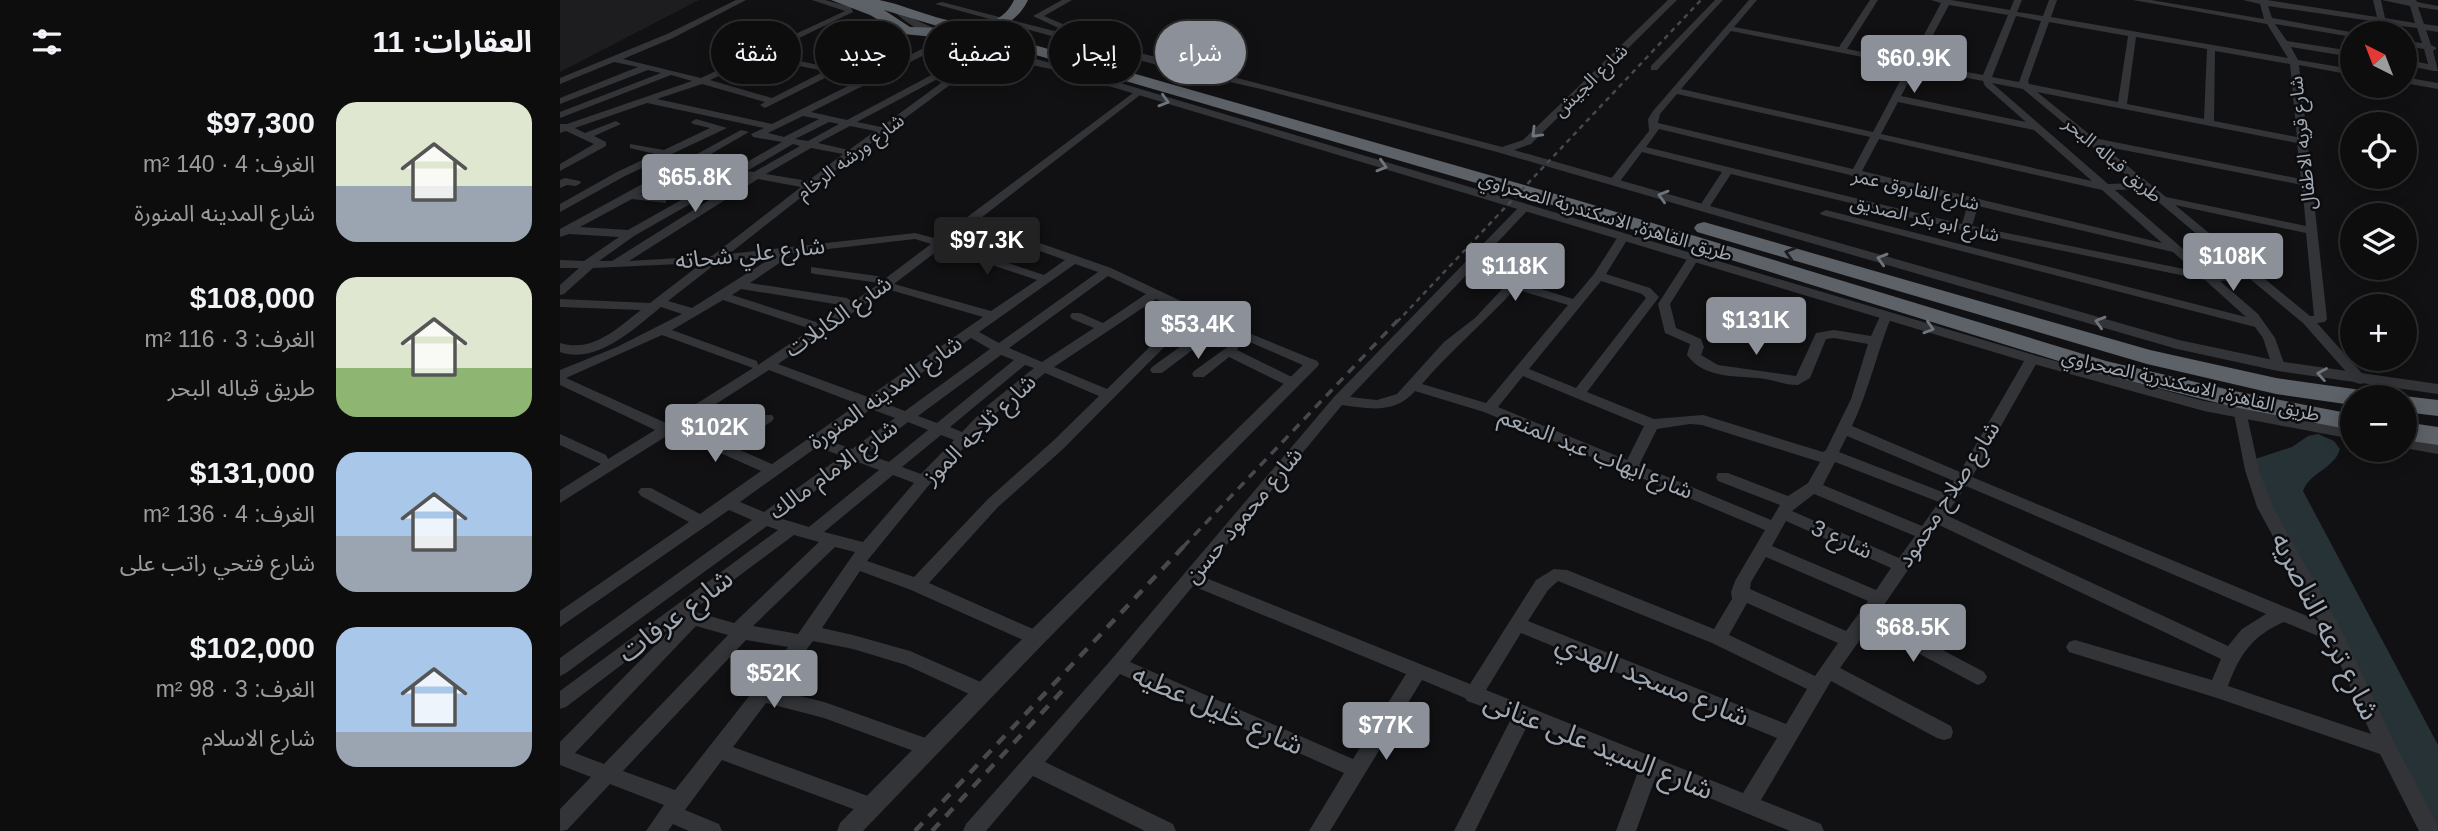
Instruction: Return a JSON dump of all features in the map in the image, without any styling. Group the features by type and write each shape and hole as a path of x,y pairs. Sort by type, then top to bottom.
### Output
{"highway":[{"path":"850,1 905,30 937,33 968,30 997,22 1016,11 1021,0"},
{"name":"طريق القاهرة, الاسكندرية الصحراوي","path":"850,1 897,9 1426,155"},
{"name":"طريق القاهرة, الاسكندرية الصحراوي","path":"931,2 1579,200 2147,357 2276,386 2340,388"},
{"name":"طريق القاهرة, الاسكندرية الصحراوي","path":"1579,200 2102,367 2234,399 2340,420"},
{"path":"2417,406 2438,408"},
{"path":"2417,433 2438,436"}],"street":[{"path":"560,81 670,36 742,0"},
{"path":"801,35 849,12 816,0"},
{"path":"1049,21 1037,16 1068,0"},
{"name":"شارع الجيش","path":"1501,150 1527,142 1673,0"},
{"path":"1654,68 1719,0"},
{"path":"1614,182 1654,131 1654,116 1753,0"},
{"path":"1842,50 1874,0"},
{"path":"1935,0 1971,3 2012,13 2340,69"},
{"path":"1987,78 2018,0"},
{"path":"2025,86 2023,81 2053,0"},
{"path":"2137,0 2340,32"},
{"path":"2247,0 2302,4 2438,29"},
{"path":"2377,0 2381,20"},
{"path":"2386,0 2413,2 2438,8"},
{"path":"1855,174 1947,1"},
{"name":"شارع قريه الاطفال","path":"2263,1 2268,21 2287,44 2294,62 2321,319 2307,320"},
{"path":"931,2 1049,33"},
{"path":"2413,2 2436,68"},
{"path":"897,9 902,16 924,28"},
{"path":"2341,12 2344,21"},
{"path":"1728,28 2303,141"},
{"path":"2122,105 2131,57 2132,34"},
{"path":"2328,39 2330,50"},
{"path":"2287,44 2340,52"},
{"path":"2417,45 2438,49"},
{"path":"2209,123 2211,48"},
{"path":"1141,56 1501,150 2145,335 2278,366 2343,385"},
{"path":"611,59 649,66 773,101"},
{"path":"1035,63 2032,359 2185,402 2340,431"},
{"path":"2417,64 2436,68"},
{"path":"560,101 649,66"},
{"path":"560,115 671,72"},
{"path":"562,128 649,101 711,76"},
{"name":"طريق قباله البحر","path":"1987,78 1991,86 2037,128 2211,278 2260,324 2269,338 2278,366"},
{"path":"760,107 815,80"},
{"path":"615,265 806,144 924,82"},
{"path":"2417,82 2438,86"},
{"path":"757,135 859,84"},
{"name":"شارع ورشه الرخام","path":"560,347 565,351 578,351 616,336 851,153 945,84"},
{"name":"طريق قباله البحر","path":"2025,86 2307,320 2354,385"},
{"name":"شارع الكابلات","path":"560,486 601,459 665,426 768,365 1132,91"},
{"path":"1676,91 2105,187 2147,186"},
{"path":"1895,98 2037,128"},
{"path":"649,101 773,127"},
{"path":"802,113 883,130"},
{"path":"560,291 589,264 630,234 828,118"},
{"path":"696,122 851,153"},
{"path":"586,136 616,124"},
{"name":"شارع الكابلات","path":"934,241 967,221 1087,125"},
{"name":"شارع الفاروق عمر","path":"1654,125 2178,250"},
{"path":"561,166 602,144 562,128"},
{"path":"560,209 660,155 719,128"},
{"path":"563,232 744,132"},
{"path":"2094,141 2307,183"},
{"path":"634,146 686,163 810,185"},
{"name":"شارع ابو بكر الصديق","path":"1641,149 1966,229 2211,278 2253,275"},
{"path":"1792,186 1807,163"},
{"path":"1704,207 1728,170"},
{"path":"629,195 662,201"},
{"path":"2162,199 2311,231"},
{"path":"1966,229 1974,202"},
{"name":"شارع محمود حسن","path":"972,831 1117,665 1339,400 1524,208"},
{"path":"1826,213 2260,324"},
{"path":"848,831 1036,638 1312,364 1246,337 1107,271 967,221"},
{"path":"563,232 630,234"},
{"name":"شارع علي شحاته","path":"560,264 615,265 715,259 895,237 934,241 1046,279"},
{"path":"1489,409 1599,276 1623,237"},
{"path":"560,377 664,331 793,250"},
{"path":"1693,258 1664,304 1670,330 1696,342 1698,347 1694,355 1699,362 1740,374 1759,374 1798,381 1803,378 1821,336 1834,334 1875,341"},
{"name":"شارع المدينه المنورة","path":"560,620 1073,260"},
{"path":"1469,263 1513,284 1577,304"},
{"path":"815,270 881,282 993,316"},
{"name":"شارع الامام مالك","path":"560,668 1107,271"},
{"path":"1579,394 1653,297 1646,291 1599,276"},
{"name":"شارع الكابلات","path":"560,497 752,365 881,282"},
{"path":"1339,400 1378,405 1402,397 1449,345 1479,321 1513,284"},
{"path":"740,285 847,302"},
{"name":"شارع ثلاجه الموز","path":"656,831 805,637 861,556 924,481 992,409 1044,367 1155,294"},
{"path":"723,296 812,325"},
{"path":"560,303 657,305 694,313"},
{"path":"917,585 993,503 1058,445 1192,312"},
{"path":"1718,638 1786,508 1813,487 1858,398 1875,341 1886,315"},
{"path":"1076,316 1102,327"},
{"path":"1157,370 1219,324"},
{"path":"664,331 752,365"},
{"path":"970,332 999,349 1107,394"},
{"path":"616,336 637,345"},
{"path":"1199,374 1246,337"},
{"path":"1227,351 1293,383"},
{"path":"811,534 1024,359"},
{"name":"شارع صلاح محمود","path":"1747,804 1823,679 1964,478 2032,359"},
{"path":"768,365 964,438"},
{"path":"1521,370 1652,424 1685,419 1703,420 1828,456 1948,500"},
{"path":"560,377 665,426 773,470"},
{"name":"شارع ايهاب عبد المنعم","path":"1414,386 1489,409 1775,528"},
{"path":"2417,389 2438,389"},
{"name":"شارع ترعه الناصريه","path":"2241,414 2252,470 2266,507 2336,636 2387,748 2430,831"},
{"path":"721,448 767,418"},
{"path":"1631,467 1652,424"},
{"path":"1842,428 2336,636"},
{"path":"560,439 601,459"},
{"path":"816,441 924,481"},
{"path":"2417,444 2438,448"},
{"name":"شارع 3","path":"1723,477 1902,566"},
{"path":"1813,487 1924,533"},
{"path":"646,492 701,521"},
{"path":"727,502 763,520 832,540 917,585 1036,638"},
{"path":"1936,517 2230,655"},
{"name":"شارع عرفات","path":"560,701 685,616 790,529"},
{"path":"560,823 739,631 832,540"},
{"path":"1763,549 1879,599"},
{"path":"1473,695 1547,579 1561,575 1823,679 1944,732"},
{"name":"شارع السيد على عنانى","path":"1189,579 1814,831"},
{"path":"1740,592 1849,640"},
{"path":"2217,690 2230,655 2251,630 2284,614"},
{"path":"712,831 674,807 560,755 685,616 739,631 853,642 909,659 984,692"},
{"path":"1866,617 1978,677"},
{"name":"شارع مسجد الهدي","path":"1517,624 1790,734"},
{"path":"2075,647 2217,690 2387,748"},
{"name":"شارع خليل عطيه","path":"1117,665 1357,770"},
{"path":"1319,831 1418,671"},
{"path":"761,694 824,710 930,748"},
{"path":"1464,831 1523,715"},
{"path":"718,750 872,807"},
{"path":"1030,765 1166,831"},
{"path":"1626,831 1650,766"}],"shaded area":[{"path":"560,0 699,0 560,72"},
{"path":"2318,434 2334,441 2340,449 2333,461 2306,485 2303,491 2438,745 2438,831 2253,469 2252,460 2292,447 2308,436"}],"railway":[{"path":"1397,322 1701,0"},
{"path":"1183,547 1398,320"},
{"path":"915,831 1185,545"},
{"path":"932,831 1062,691"}]}
